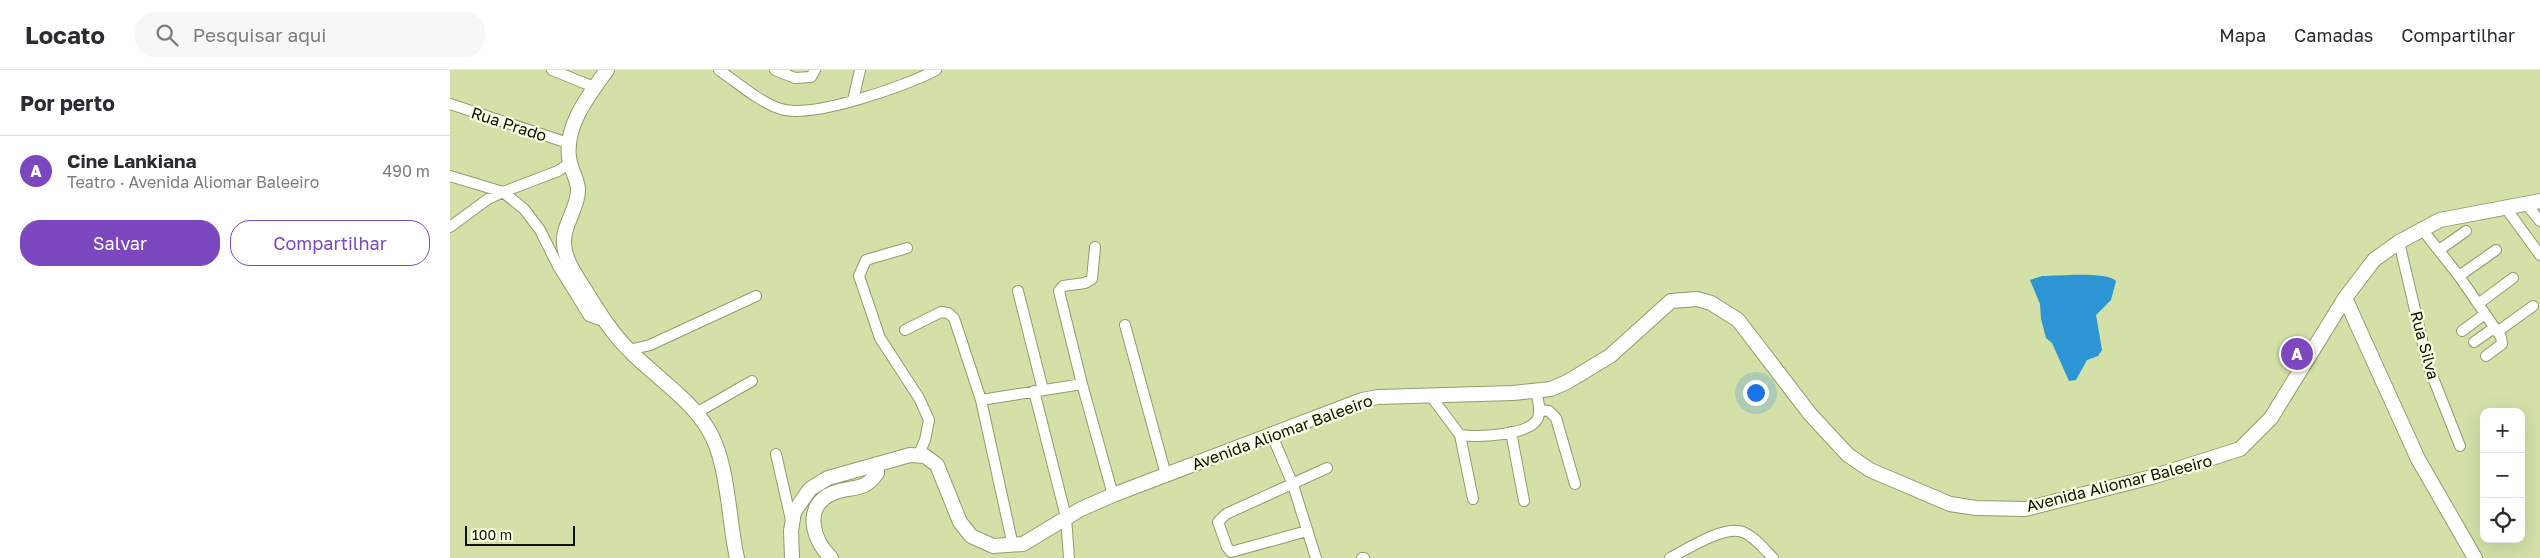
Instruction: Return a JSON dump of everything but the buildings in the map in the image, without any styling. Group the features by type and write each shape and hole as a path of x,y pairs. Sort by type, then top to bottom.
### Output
{"main road":[{"path":"608,70 594,87 572,126 568,143 570,163 577,184 577,199 564,246 572,269 606,322 629,350 696,413 708,429 716,446 737,558"},
{"name":"Avenida Aliomar Baleeiro","path":"919,454 925,456 937,466 956,516 965,530 981,542 993,546 1013,546 1023,544 1066,517 1113,495 1271,433 1362,400 1378,397 1536,391 1559,386 1598,364 1672,301 1697,299 1711,303 1738,320 1810,414 1848,455 1864,466 1883,477 1950,504 1976,508 2024,509 2152,477 2240,449 2260,431 2282,403 2345,298 2374,260 2421,228 2446,219 2540,201"},
{"path":"2345,298 2418,459 2474,558"},
{"path":"792,558 792,523 798,504 816,484 828,478 877,469 919,454"},
{"path":"831,558 821,546 814,532 814,519 821,501 832,493 861,488 877,469"}],"street":[{"path":"552,70 594,87"},
{"path":"719,70 770,105 782,110 801,112 853,100 936,70"},
{"path":"776,70 800,79 811,77 815,70"},
{"path":"853,100 860,70"},
{"name":"Rua Prado","path":"450,104 568,143"},
{"path":"450,227 488,199 558,171 570,163"},
{"path":"450,176 503,192 524,208 540,230 558,266 589,316 606,322"},
{"path":"2526,204 2540,221"},
{"path":"2505,207 2540,255"},
{"path":"2421,228 2459,276 2496,330 2502,344 2486,356"},
{"path":"2439,250 2466,231"},
{"name":"Rua Silva","path":"2399,242 2428,366 2460,446"},
{"path":"1095,247 1092,280 1085,283 1063,286 1059,291 1082,384 1113,495"},
{"path":"907,248 866,260 859,276 880,338 919,398 929,420 926,440 919,454"},
{"path":"2459,276 2496,250"},
{"path":"2478,304 2513,278"},
{"path":"1018,291 1066,517 1067,557"},
{"path":"629,350 650,345 756,296"},
{"path":"2474,342 2533,306"},
{"path":"904,330 941,312 952,315 981,400 1013,546"},
{"path":"2462,331 2484,314"},
{"path":"1125,325 1166,475"},
{"path":"696,413 752,381"},
{"path":"981,400 1082,384"},
{"path":"1460,435 1511,432 1532,425 1540,410 1536,391"},
{"path":"1430,396 1460,435 1473,499"},
{"path":"1540,410 1553,413 1556,418 1575,484"},
{"path":"1511,432 1524,501"},
{"path":"1271,433 1293,485 1316,558"},
{"path":"776,454 792,523"},
{"path":"1307,531 1231,552 1219,528 1220,518 1327,468"},
{"path":"1670,558 1719,534 1736,530 1756,541 1772,558"}],"water":[{"path":"2093,275 2111,278 2116,281 2111,300 2096,315 2102,350 2098,356 2087,360 2076,380 2069,381 2052,343 2046,338 2041,319 2040,304 2030,280 2042,276"}],"place":[{"name":"Cine Lankiana","path":"2297,354"}]}
